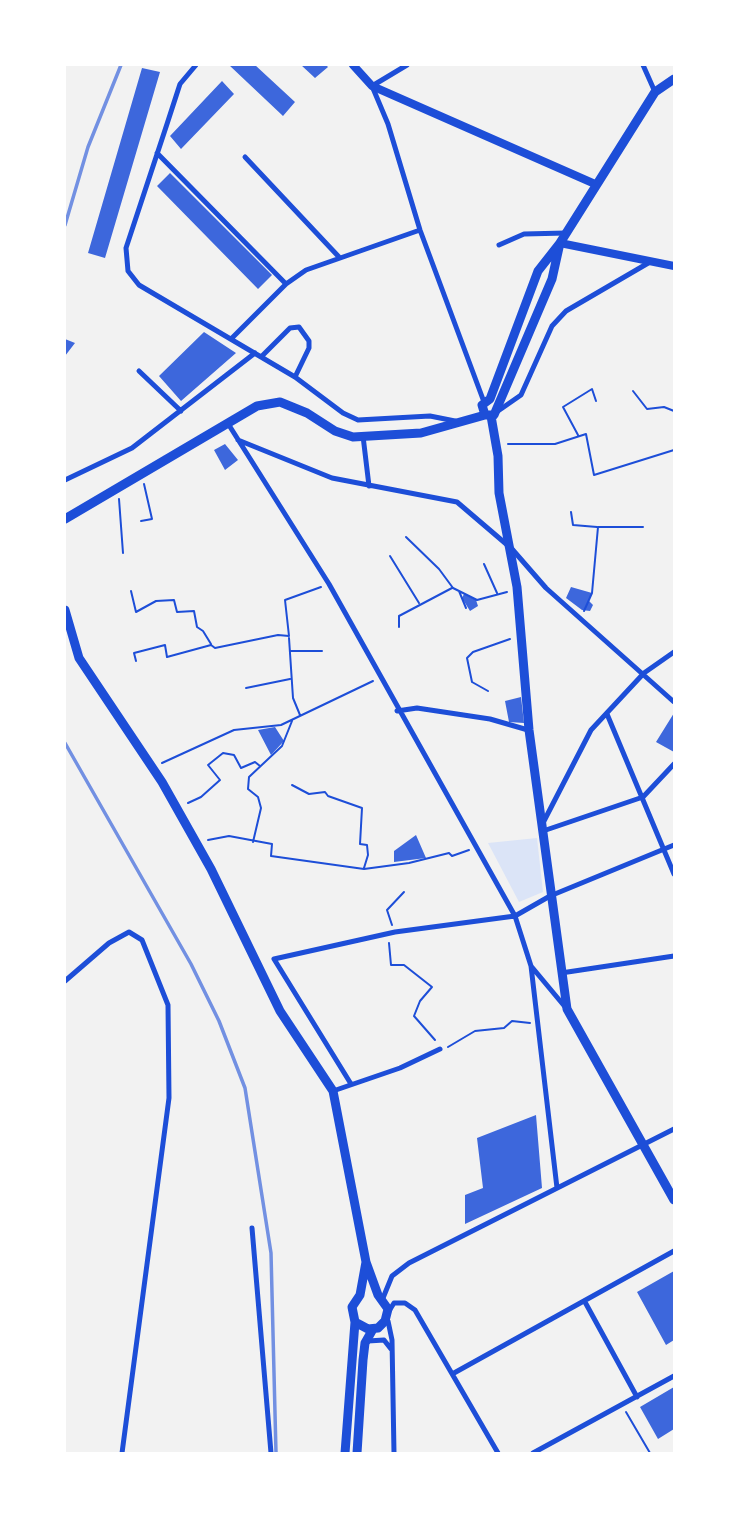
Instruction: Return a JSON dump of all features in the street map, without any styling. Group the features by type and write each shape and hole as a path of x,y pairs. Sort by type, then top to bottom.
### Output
{"main road":[{"path":"353,65 372,86 595,184"},
{"path":"674,79 655,92 560,243 538,271 491,408 498,456 499,493 512,549 517,587 529,730 567,1009 674,1200"},
{"path":"65,519 257,406 280,402 307,413 335,431 363,436 421,433 461,422 491,408 552,279 560,243"},
{"path":"560,243 674,266"},
{"path":"65,610 79,658 153,767 198,845 280,1011 333,1091 366,1262 381,1297 386,1317 373,1329 365,1343 358,1453"},
{"path":"345,1453 355,1322 352,1307 360,1295 366,1262"},
{"path":"360,1295 381,1297"},
{"path":"355,1322 363,1328 373,1329"}],"street":[{"path":"196,65 180,84 157,153 126,248 128,271 139,285 295,377 343,413 358,420 430,415 461,422"},
{"path":"407,65 372,86 388,124 420,230 491,408 521,395 552,326 566,311 650,262"},
{"path":"643,65 655,92"},
{"path":"157,153 286,284"},
{"path":"245,157 338,257"},
{"path":"231,339 286,284 306,270 420,230"},
{"path":"499,245 524,234 566,233"},
{"path":"65,480 132,448 258,355 290,328 299,327 309,341 309,348 295,377"},
{"path":"139,371 181,411"},
{"path":"227,422 329,584 397,711 516,916 531,966 557,1188"},
{"path":"363,436 369,486"},
{"path":"238,440 332,478 457,502 512,549 546,588 674,702"},
{"path":"542,829 550,804 591,730 644,673 674,652"},
{"path":"397,711 417,708 490,719 529,730"},
{"path":"607,714 674,874"},
{"path":"542,829 643,797 674,764"},
{"path":"351,1084 274,959 392,933 516,916 550,896 674,845"},
{"path":"65,981 109,943 129,932 142,940 168,1005 169,1098 122,1453"},
{"path":"561,973 674,956"},
{"path":"531,966 567,1009"},
{"path":"333,1091 400,1068 442,1049"},
{"path":"381,1297 392,1276 409,1263 674,1129"},
{"path":"253,1228 271,1453"},
{"path":"454,1373 674,1251"},
{"path":"584,1302 637,1397"},
{"path":"394,1453 393,1352 391,1330 386,1317 394,1303 405,1303 415,1310 454,1373 498,1453"},
{"path":"365,1343 377,1338 384,1340 393,1352"},
{"path":"533,1453 674,1376"}],"path":[{"path":"578,436 563,407 592,389 596,401"},
{"path":"633,391 647,409 664,407 674,411"},
{"path":"505,443 519,446 555,444 586,434 594,475 674,450"},
{"path":"141,522 152,519 142,472"},
{"path":"117,487 123,553"},
{"path":"570,512 573,525 643,527"},
{"path":"579,617 592,593 598,527"},
{"path":"406,537 430,559 453,588 477,600 517,587"},
{"path":"390,556 419,604"},
{"path":"484,564 498,594"},
{"path":"300,716 293,698 285,600 329,584"},
{"path":"399,627 399,616 453,588"},
{"path":"458,590 466,608"},
{"path":"131,591 136,612 156,601 174,600 177,612 194,611 197,628 203,631 215,648 278,635 289,636"},
{"path":"488,691 472,682 467,658 473,652 521,635"},
{"path":"136,661 134,653 165,645 167,657 211,645"},
{"path":"289,651 322,651"},
{"path":"153,767 234,730 253,730 292,720 380,678"},
{"path":"246,688 291,679"},
{"path":"253,842 261,808 258,797 248,789 249,777 282,746 292,720"},
{"path":"177,808 201,797 220,780 208,765 223,753 234,755 241,768 255,762 260,765"},
{"path":"292,785 309,794 325,792 328,796 362,808 360,844 367,845 368,855 364,857 364,869"},
{"path":"198,845 216,836 272,844 271,856 364,869 409,863 449,853 452,856 476,846"},
{"path":"404,891 387,910 392,933 391,965 404,965 432,987 420,1001 414,1016 442,1049 475,1031 504,1028 512,1021 532,1023"},
{"path":"621,1405 650,1453"}],"shaded area":[{"path":"537,838 543,892 519,902 488,843"}],"building":[{"path":"229,65 255,65 295,102 283,116"},
{"path":"301,65 326,65 328,67 315,78"},
{"path":"142,68 160,72 105,258 88,253"},
{"path":"222,81 234,94 181,149 170,136"},
{"path":"170,173 272,275 258,289 157,186"},
{"path":"204,332 236,353 181,401 159,376"},
{"path":"65,339 75,343 65,356"},
{"path":"225,444 238,460 225,470 214,450"},
{"path":"571,587 592,593 589,601 593,605 590,611 582,610 566,598"},
{"path":"464,594 476,600 478,606 470,611 462,598"},
{"path":"521,697 524,723 509,722 505,701"},
{"path":"674,713 674,752 656,742"},
{"path":"275,727 284,741 271,755 258,730"},
{"path":"416,835 426,858 394,862 394,851"},
{"path":"536,1115 542,1188 465,1224 465,1195 483,1188 477,1138"},
{"path":"674,1271 674,1340 666,1345 637,1292"},
{"path":"674,1387 674,1429 658,1439 640,1407"}],"railway":[{"path":"65,225 88,147 121,65"},
{"path":"65,743 191,964 219,1021 245,1088 271,1253 276,1453"}]}
